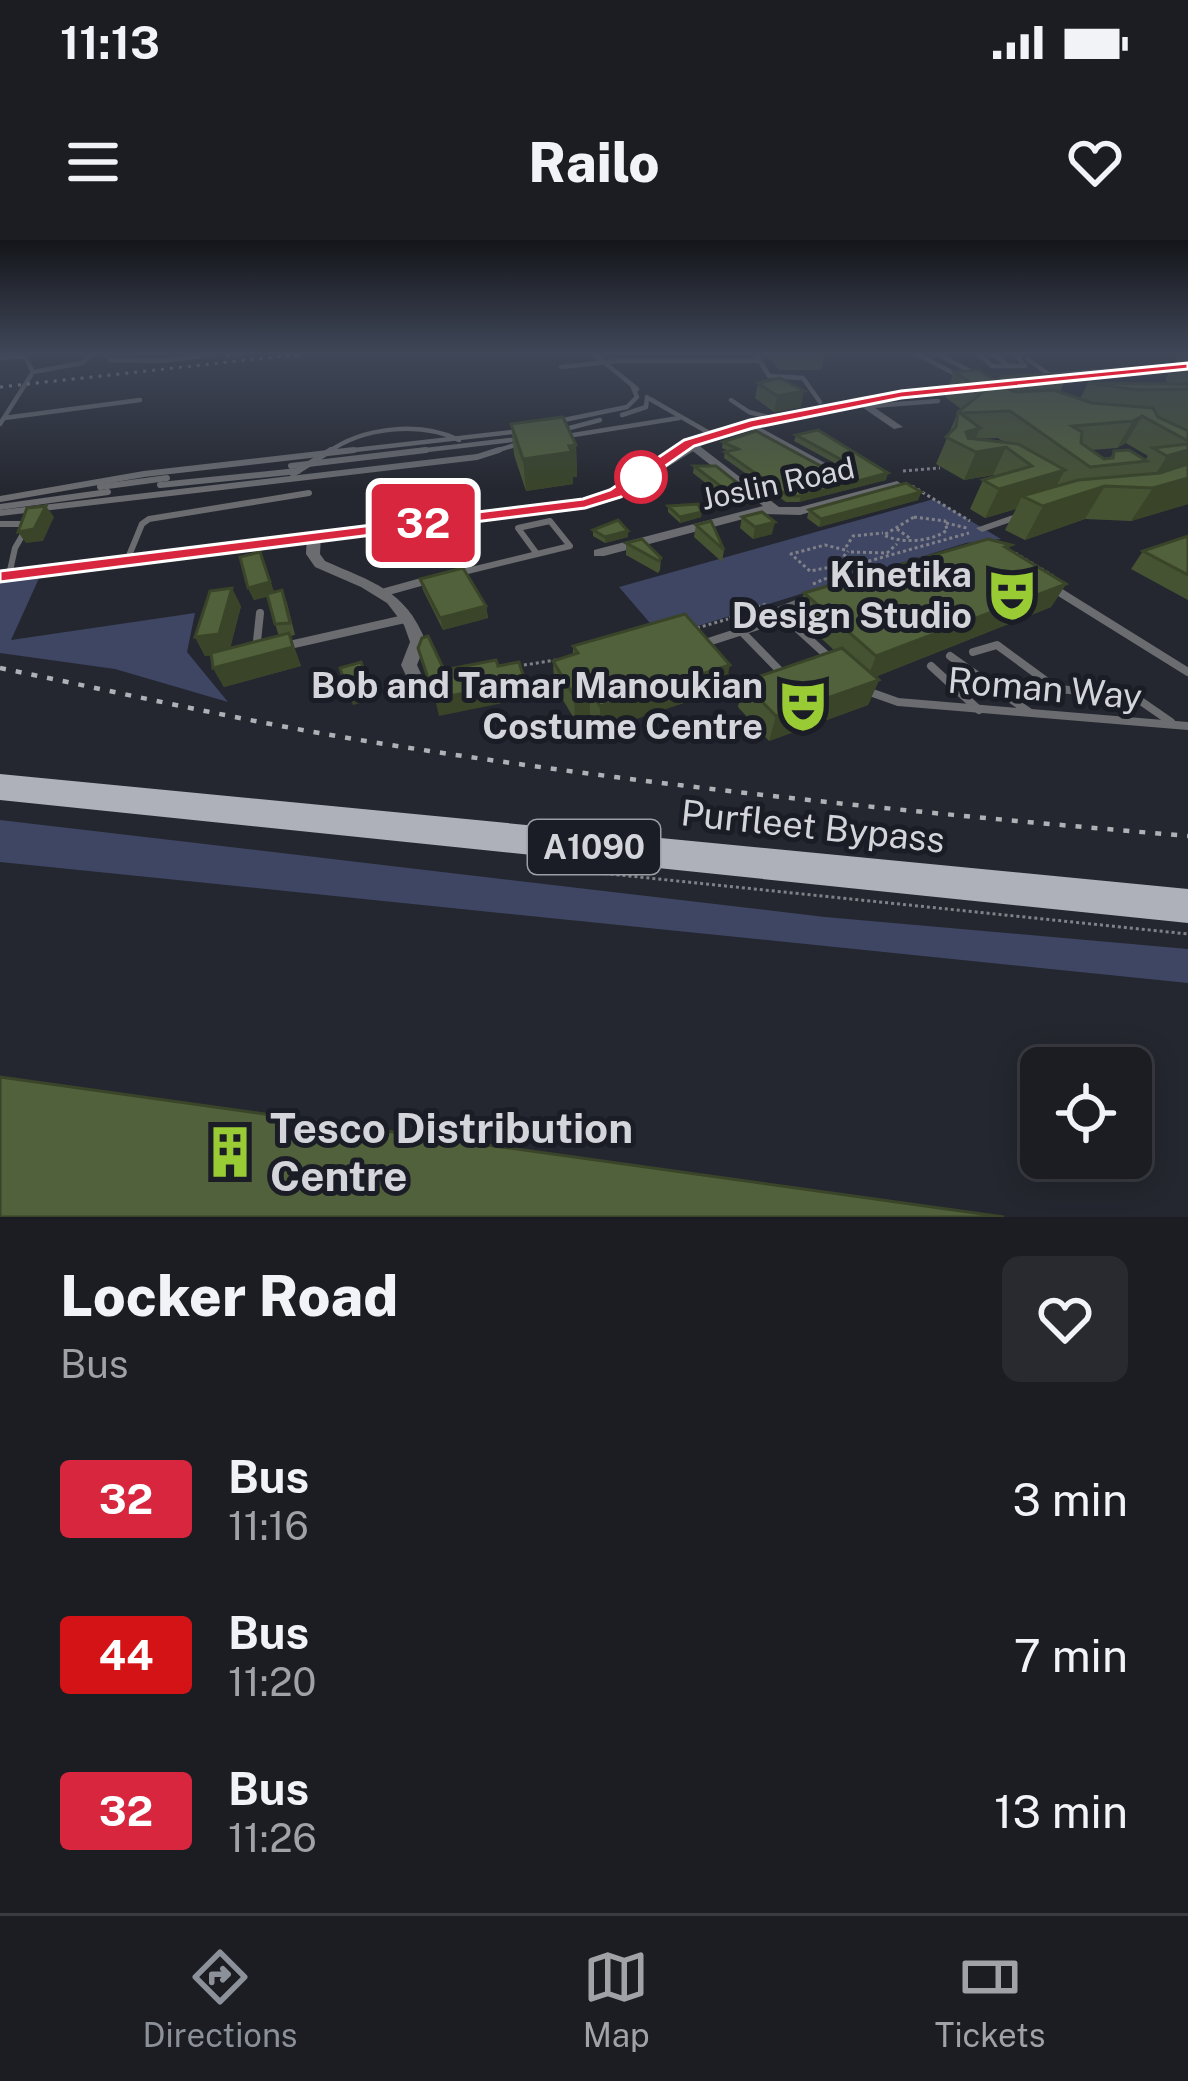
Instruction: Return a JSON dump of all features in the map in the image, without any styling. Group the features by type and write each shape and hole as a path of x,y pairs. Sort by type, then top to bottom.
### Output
{"main road":[{"name":"Purfleet Bypass","path":"0,787 1188,906"}],"street":[{"path":"4,576 594,501 616,493 689,443 711,434 891,400"},
{"path":"865,404 898,427"},
{"path":"750,424 834,472"},
{"path":"689,443 774,509"},
{"name":"Joslin Road","path":"599,554 774,509 800,511 900,482"},
{"path":"982,528 1043,509"},
{"path":"314,535 313,554 320,564 385,592 409,618 418,642 409,665 415,678"}],"lane":[{"path":"4,418 140,400 4,418"},
{"path":"550,423 627,407 634,400"},
{"path":"541,435 634,412 646,407 647,400"},
{"path":"651,400 711,434"},
{"path":"731,400 749,412 775,419"},
{"path":"818,400 820,403"},
{"path":"865,404 938,400"},
{"path":"550,440 680,418"},
{"path":"0,505 299,473 349,440 399,432 438,429 484,451 523,437"},
{"path":"0,505 172,477 523,437"},
{"path":"272,474 318,461 523,437"},
{"path":"59,506 484,451 523,437"},
{"path":"0,505 59,506 476,458 523,437"},
{"path":"466,444 502,444"},
{"path":"252,481 263,484"},
{"path":"128,558 139,528 148,519 309,493"},
{"path":"385,592 570,546 550,521 518,528 537,554"},
{"path":"0,524 29,524 4,576"},
{"path":"1036,578 1188,672"},
{"path":"804,674 743,694 697,647 827,593"},
{"path":"785,612 836,663 820,668"},
{"path":"260,613 257,641 261,647 409,618"},
{"path":"741,631 788,679"},
{"path":"973,652 997,645 1057,689 1132,695 1182,726"},
{"path":"950,656 1032,714"},
{"path":"931,666 979,710"},
{"name":"Roman Way","path":"863,688 898,702 1182,726"}],"path":[{"path":"953,465 904,470 900,482 982,528"},
{"path":"804,588 888,554 976,530 914,517 903,520 897,529 853,536 847,550 836,566 810,571 791,554 825,545 847,550 888,554"},
{"path":"888,554 897,542 938,539 946,523"},
{"path":"897,529 910,539"},
{"path":"884,533 897,542"},
{"path":"741,631 729,618 764,605"},
{"path":"509,668 575,657"},
{"path":"521,864 1188,934"}],"shaded area":[{"path":"934,499 1001,539 966,543 662,637 619,587"},
{"path":"40,576 11,640 195,613 187,652 228,702 115,669 0,653 0,583"},
{"path":"0,820 825,917 1188,949 1188,983 0,862"}],"building":[{"path":"974,400 1082,400 1153,408 1158,417 1188,431 1188,441 1142,416 1133,421 1072,426 1082,432 1081,443 1104,459 1113,458 1114,451 1129,450 1147,461 1090,467 1010,411 960,413 980,428 966,432 968,438 1018,444 1065,470 999,489 983,480 1032,466 1006,447 976,452 946,437 956,427 958,412"},
{"path":"563,417 576,445 569,446 572,452 523,459 511,424"},
{"path":"818,430 888,473 788,496 725,452 738,449 723,442 756,431 830,471 845,468 842,460 796,435"},
{"path":"1188,444 1188,450 1167,456 1153,448"},
{"path":"1188,464 1188,478 1153,488 1105,486 1043,506 1022,496 1078,480 1160,473"},
{"path":"694,466 716,466 754,496 739,500"},
{"path":"906,483 921,492 821,519 809,510"},
{"path":"698,504 702,512 680,517 668,506"},
{"path":"46,506 34,529 18,532 27,508"},
{"path":"762,512 775,522 755,527 742,517"},
{"path":"618,520 628,531 605,537 593,530"},
{"path":"711,521 724,550 696,525"},
{"path":"1188,536 1188,575 1143,551"},
{"path":"642,539 661,558 659,561 626,543"},
{"path":"988,539 1011,545 1005,547 1066,584 876,656 804,593"},
{"path":"260,552 270,582 248,588 240,557"},
{"path":"463,568 486,606 440,618 420,579"},
{"path":"232,588 219,634 195,637 210,591"},
{"path":"282,590 290,623 275,624 267,594"},
{"path":"685,614 730,665 600,706 590,691 574,696 553,661 578,653 573,646"},
{"path":"289,633 293,647 213,668 211,653"},
{"path":"428,636 444,670 496,660 498,666 519,662 525,681 435,699 418,648"},
{"path":"842,648 879,680 776,716 743,682"},
{"path":"361,662 370,687 348,693 340,668"},
{"name":"Tesco Distribution Centre","path":"0,1077 1004,1217 0,1217"}],"railway":[{"path":"0,668 274,725 468,757 776,796 1188,836"}],"bus line":[{"name":"32","path":"0,577 172,551 585,503 616,493 689,443 711,434 867,400"}],"place":[{"name":"Kinetika Design Studio","path":"1012,595"},
{"name":"Bob and Tamar Manoukian Costume Centre","path":"803,706"},
{"name":"Tesco Distribution Centre","path":"230,1152"}]}
